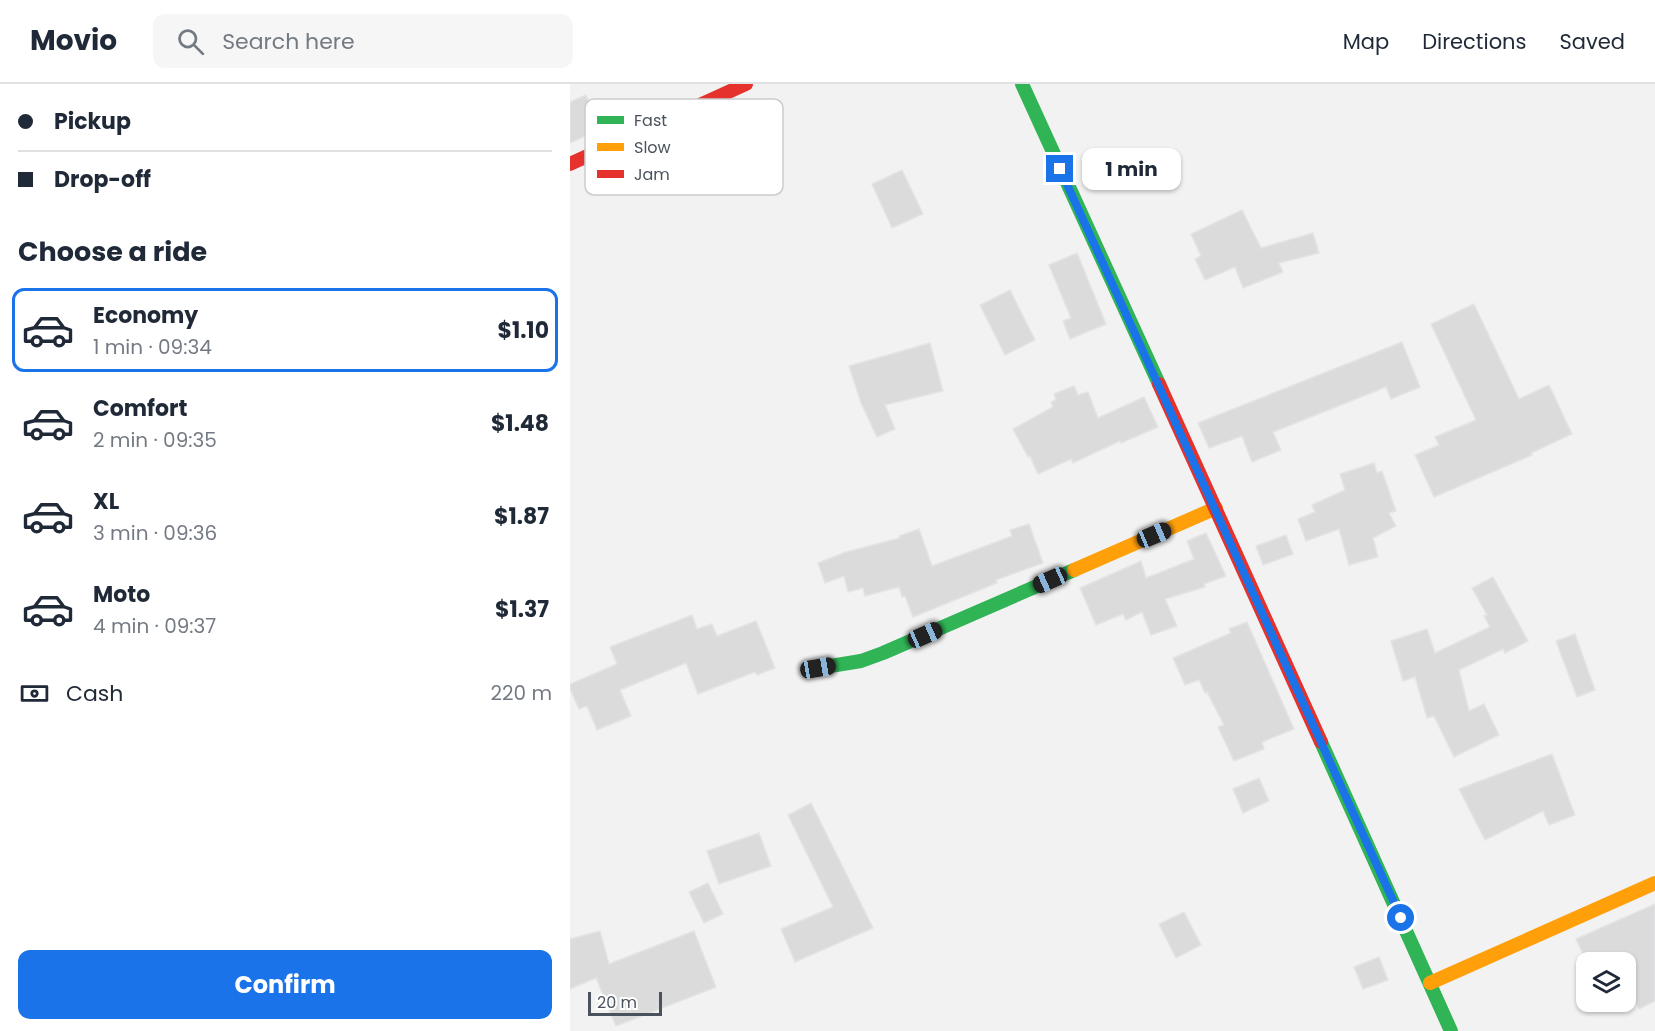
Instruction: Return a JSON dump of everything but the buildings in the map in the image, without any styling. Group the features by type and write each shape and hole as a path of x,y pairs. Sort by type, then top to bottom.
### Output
{"street":[{"path":"713,99 746,84"},
{"path":"1022,84 1451,1031"},
{"path":"570,164 585,157"},
{"path":"818,668 861,661 883,653 1216,508"},
{"path":"1430,983 1655,883"}],"traffic: fast":[{"path":"1022,84 1159,384"},
{"path":"818,668 861,661 883,653 1074,570"},
{"path":"1321,742 1451,1031"}],"traffic: slow":[{"path":"1074,570 1216,508"},
{"path":"1430,983 1655,883"}],"traffic: jam":[{"path":"713,99 746,84"},
{"path":"570,164 585,157"},
{"path":"1159,384 1321,742"}],"route":[{"path":"1060,169 1401,918"}]}
